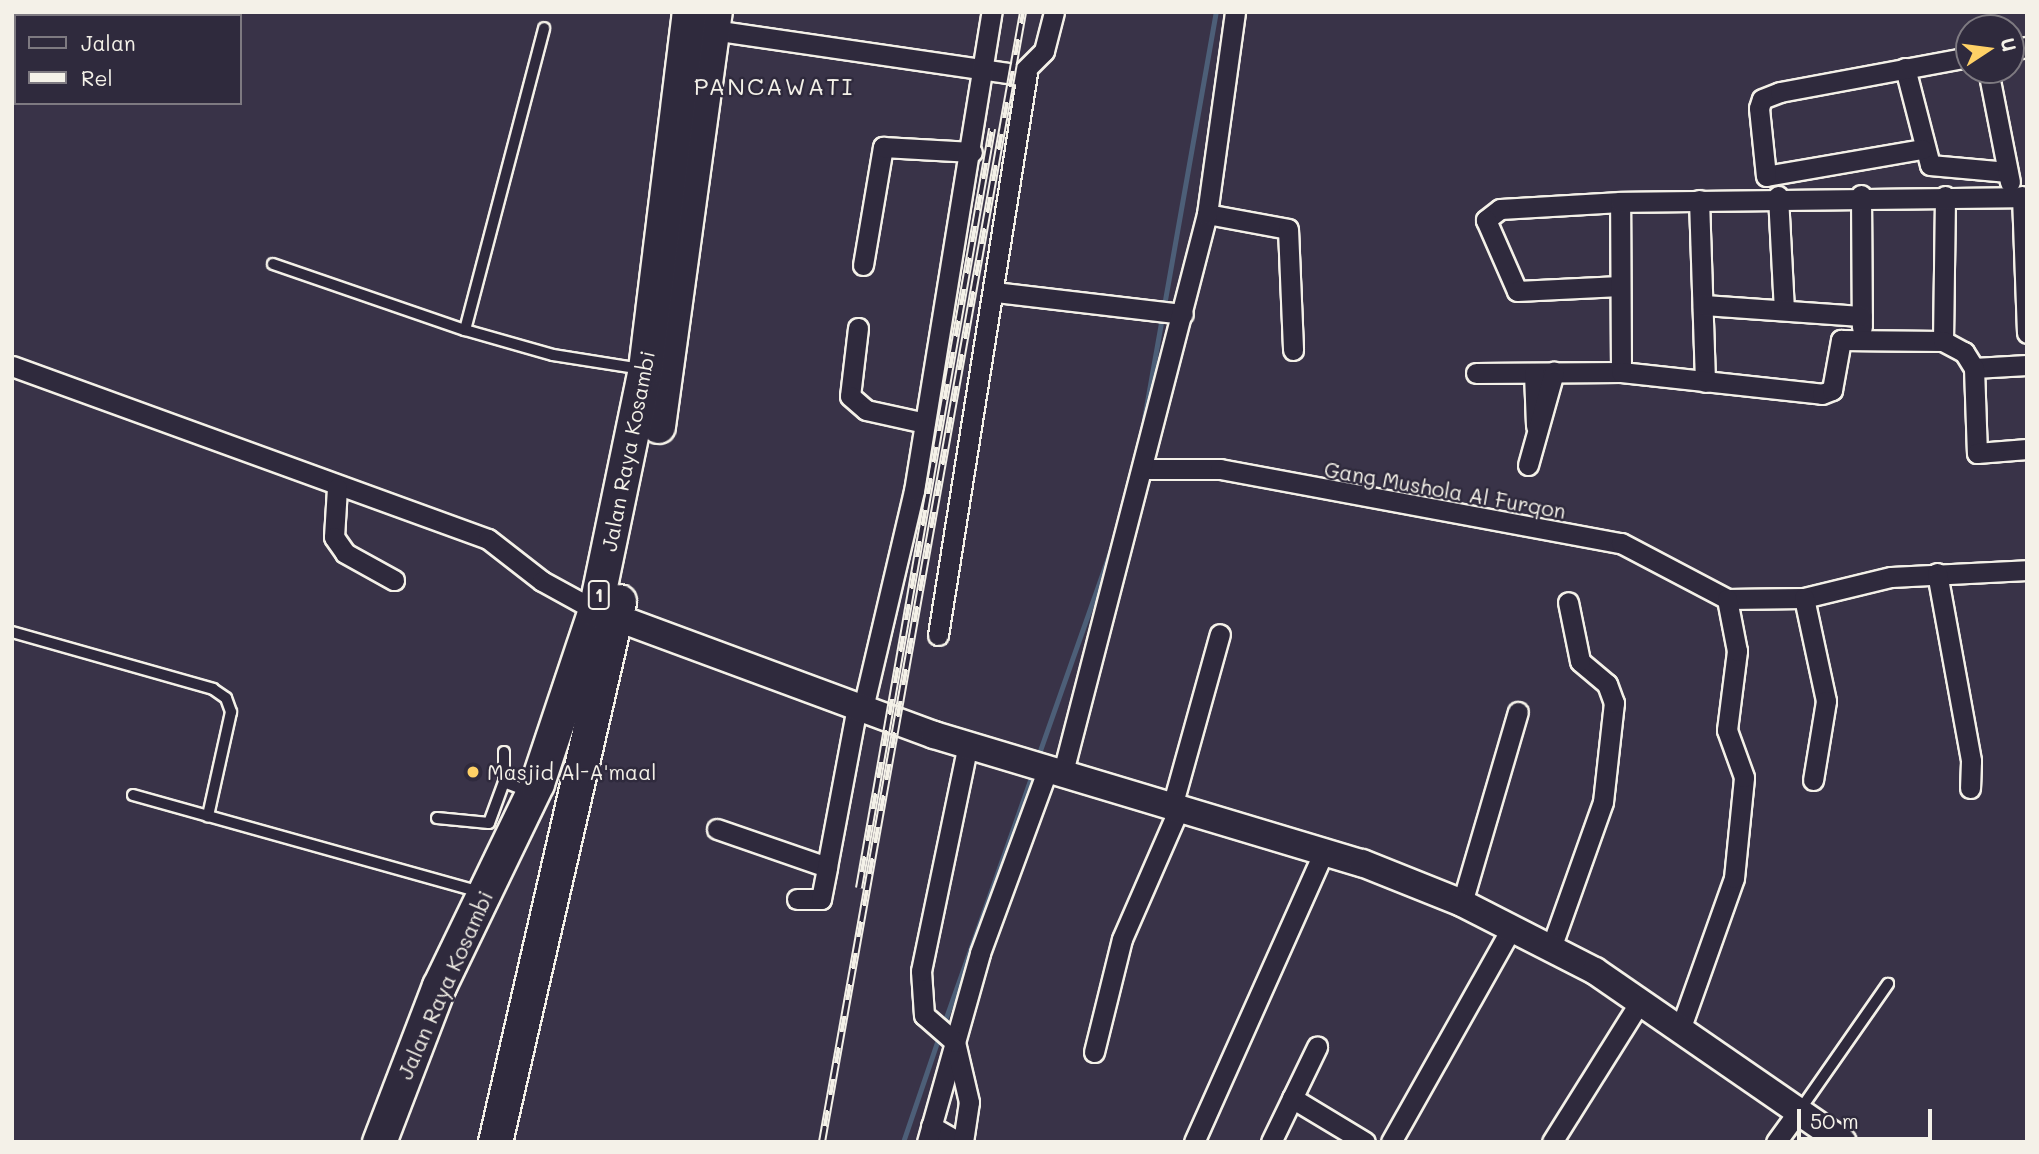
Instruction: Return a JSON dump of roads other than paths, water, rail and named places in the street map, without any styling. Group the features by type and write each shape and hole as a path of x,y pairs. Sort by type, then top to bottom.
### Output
{"highway":[{"name":"Jalan Raya Kosambi","path":"380,1139 434,998 486,894 518,788 605,614 705,18"},
{"name":"Jalan Raya Kosambi","path":"495,1142 605,614 674,341 705,18"}],"street":[{"path":"797,899 821,899 860,707 925,423 972,152 992,12"},
{"path":"938,635 995,292 1027,73 1044,51 1054,12"},
{"path":"968,744 921,971 924,1015 945,1036 969,1102 961,1142 929,1134 945,1036 1049,768 1144,469 1178,313 1207,214 1235,12"},
{"path":"705,18 983,73 1027,73"},
{"path":"1784,310 1773,196 1766,176 1762,99 1955,59"},
{"path":"1905,68 1922,149 1930,165 1943,170 2008,172"},
{"path":"1991,84 2008,172 2020,196 2027,333"},
{"path":"863,265 883,147 972,152"},
{"path":"1766,176 1922,149"},
{"path":"1861,195 1862,340"},
{"path":"1620,286 1517,291 1486,220 1500,209 1619,202 1773,196 2020,196"},
{"path":"1943,341 1945,196"},
{"path":"1699,200 1705,382"},
{"path":"1619,202 1622,373"},
{"path":"1207,214 1288,229 1293,350"},
{"path":"995,292 1178,313"},
{"path":"1703,305 1862,316"},
{"path":"1476,373 1622,373 1822,394 1832,390 1841,340 1842,315"},
{"path":"858,328 850,396 866,410 925,423"},
{"path":"1841,340 1943,341 1964,352 1974,368 1977,453 2027,449"},
{"path":"1974,368 2027,365"},
{"path":"12,366 337,488 488,539 542,581 605,614 968,744 1177,804 1324,852 1462,904 1512,926 1641,1000 1843,1142"},
{"path":"1528,465 1536,426 1544,419 1544,372"},
{"name":"Gang Mushola Al Furqon","path":"1144,469 1220,469 1621,543 1727,599"},
{"path":"337,488 334,537 345,554 394,580"},
{"path":"1681,1027 1734,878 1744,777 1727,730 1737,651 1727,599 1804,598 1937,573 2027,570"},
{"path":"1937,573 1971,761 1970,788"},
{"path":"1804,598 1826,701 1813,780"},
{"path":"1551,947 1603,802 1614,703 1607,684 1580,661 1568,602"},
{"path":"1094,1052 1122,939 1177,804 1220,634"},
{"path":"1462,904 1518,712"},
{"path":"717,829 827,867"},
{"path":"1194,1142 1324,852"},
{"path":"1391,1142 1512,926"},
{"path":"1552,1142 1641,1000"},
{"path":"1271,1142 1317,1047"},
{"path":"1292,1098 1365,1142"},
{"path":"1776,1142 1798,1112"}],"lane":[{"path":"465,330 544,28"},
{"path":"273,264 465,330 552,355 645,369"},
{"path":"12,632 213,689 226,698 231,712 208,816"},
{"path":"437,818 489,823 518,788 504,752"},
{"path":"134,795 486,894"},
{"path":"1798,1112 1888,984"}],"waterway":[{"path":"1144,419 1216,12"},
{"path":"1037,759 1115,537"},
{"path":"943,1026 1033,772"},
{"path":"903,1142 939,1036"}],"railway":[{"path":"822,1142 1023,12"},
{"path":"859,888 992,129"}],"place":[{"name":"Masjid Al-A'maal","path":"473,772"}],"district":[{"name":"PANCAWATI","path":"774,86"}]}
